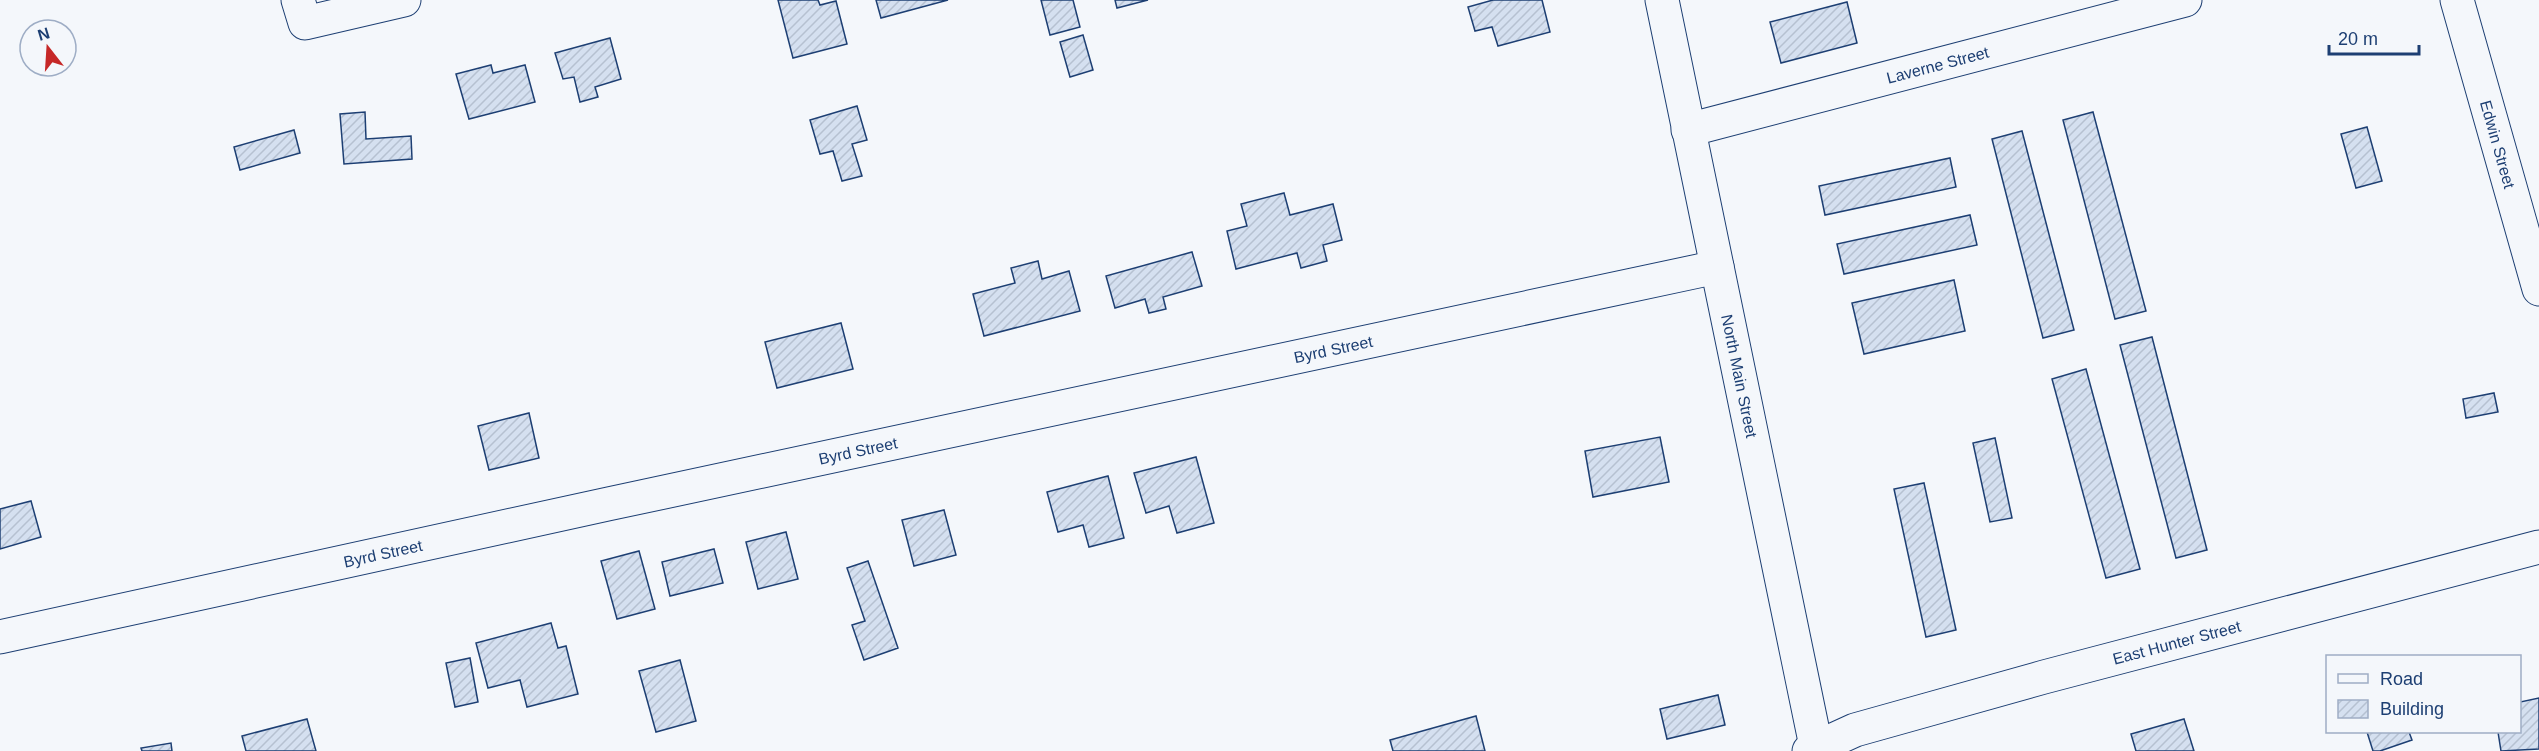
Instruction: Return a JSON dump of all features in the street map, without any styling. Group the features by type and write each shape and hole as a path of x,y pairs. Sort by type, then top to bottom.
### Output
{"street":[{"path":"298,0 305,23 404,0"},
{"name":"North Main Street","path":"1662,0 1814,750"},
{"name":"Laverne Street","path":"1688,130 2185,0"},
{"name":"Edwin Street","path":"2457,0 2539,290"},
{"name":"Byrd Street","path":"0,637 608,504 1717,267"},
{"name":"East Hunter Street","path":"1814,750 1855,730 2044,677 2539,547"}],"building":[{"path":"778,0 818,0 820,5 836,1 847,44 793,58"},
{"path":"876,0 948,0 881,18"},
{"path":"1041,0 1073,0 1080,27 1050,35"},
{"path":"1115,0 1148,0 1117,8"},
{"path":"1493,0 1542,0 1550,32 1498,46 1492,27 1475,31 1468,7"},
{"path":"1847,2 1857,43 1781,63 1770,22"},
{"path":"1083,35 1093,70 1070,77 1060,42"},
{"path":"610,38 621,79 595,87 598,97 580,102 574,77 563,79 555,53"},
{"path":"491,65 493,73 525,65 535,102 469,119 456,74"},
{"path":"857,106 867,140 852,144 862,176 842,181 833,151 820,154 810,120"},
{"path":"365,112 366,139 411,136 412,159 344,164 340,114"},
{"path":"2093,112 2146,311 2115,319 2063,120"},
{"path":"2367,127 2382,181 2356,188 2341,134"},
{"path":"294,130 300,153 240,170 234,147"},
{"path":"2022,131 2074,330 2043,338 1992,139"},
{"path":"1950,158 1956,187 1825,215 1819,186"},
{"path":"1284,193 1290,215 1333,204 1342,240 1323,245 1327,261 1301,268 1297,253 1236,269 1227,231 1247,226 1241,204"},
{"path":"1970,215 1977,245 1844,274 1837,244"},
{"path":"1192,252 1202,286 1163,297 1166,309 1149,313 1145,299 1115,308 1106,276"},
{"path":"1038,261 1042,279 1069,271 1080,311 984,336 973,294 1015,283 1011,268"},
{"path":"1954,280 1965,331 1864,354 1852,303"},
{"path":"841,323 853,369 777,388 765,342"},
{"path":"2152,337 2207,550 2176,558 2120,345"},
{"path":"2086,369 2140,569 2106,578 2052,379"},
{"path":"2494,393 2498,412 2466,418 2463,399"},
{"path":"529,413 539,458 489,470 478,426"},
{"path":"1660,437 1669,482 1593,497 1585,451"},
{"path":"1995,438 2012,518 1990,522 1973,443"},
{"path":"1196,457 1214,523 1177,533 1169,506 1146,513 1134,473"},
{"path":"1108,476 1124,538 1089,547 1083,525 1058,532 1047,492"},
{"path":"1924,483 1956,630 1926,637 1894,489"},
{"path":"31,501 41,537 0,549 0,509"},
{"path":"944,510 956,555 914,566 902,520"},
{"path":"786,532 798,579 758,589 746,542"},
{"path":"714,549 723,583 670,596 662,562"},
{"path":"639,551 655,609 617,619 601,561"},
{"path":"868,561 898,648 864,660 852,625 865,621 847,568"},
{"path":"551,623 558,648 566,646 578,694 527,707 520,680 488,688 476,643"},
{"path":"470,658 478,702 455,707 446,663"},
{"path":"680,660 696,721 656,732 639,671"},
{"path":"1718,695 1725,725 1667,739 1660,709"},
{"path":"2539,698 2539,749 2501,751 2498,733 2521,733 2521,702"},
{"path":"1476,716 1485,751 1393,751 1390,740"},
{"path":"307,719 316,751 246,751 242,736"},
{"path":"2184,719 2194,751 2136,751 2131,734"},
{"path":"2367,733 2409,733 2412,740 2380,751 2373,751"},
{"path":"171,743 172,751 142,751 141,748"}]}
